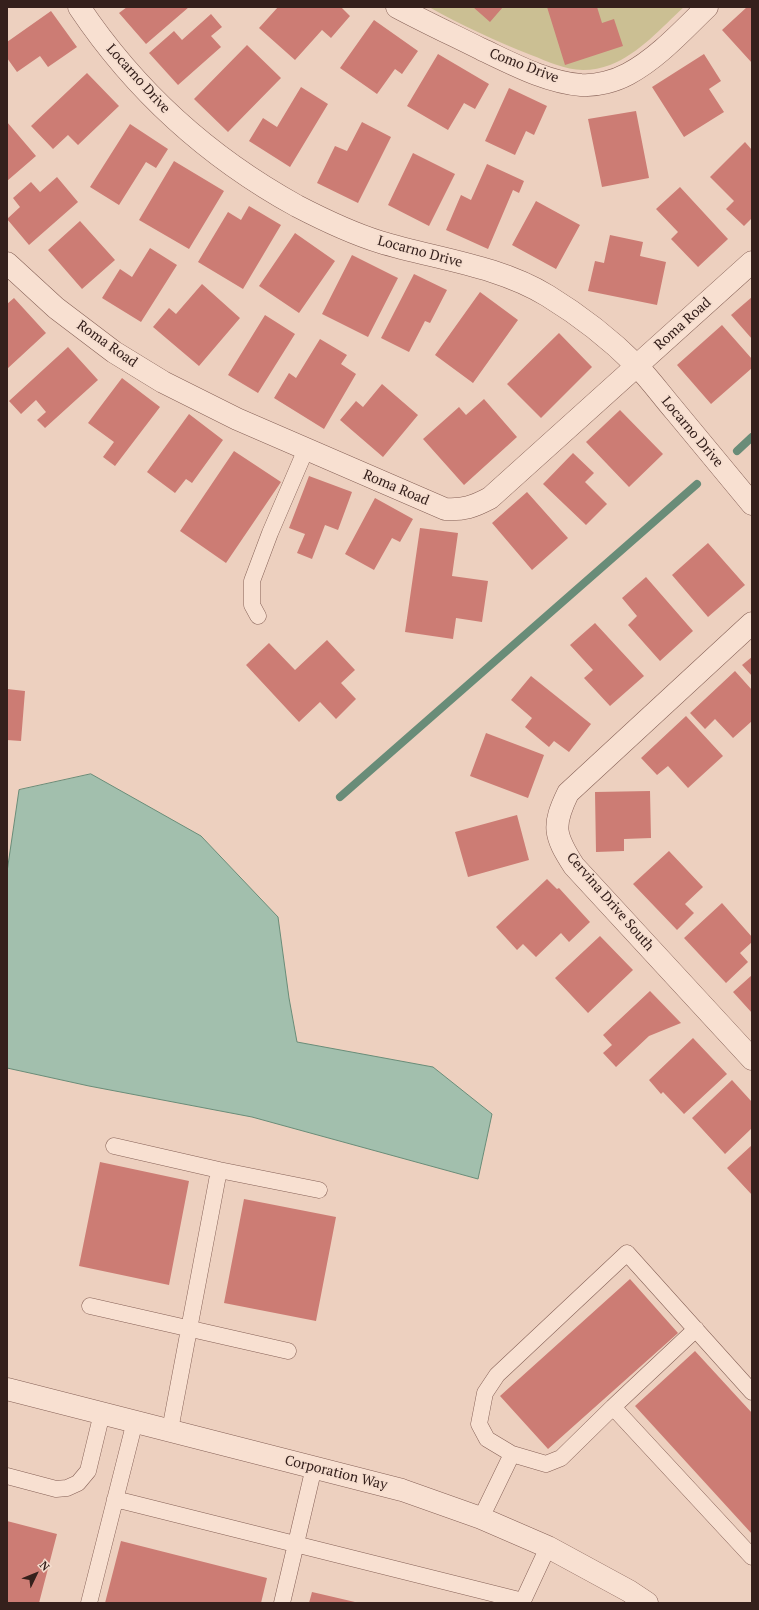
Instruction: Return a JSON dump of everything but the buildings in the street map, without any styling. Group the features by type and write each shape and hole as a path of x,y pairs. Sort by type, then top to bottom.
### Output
{"street":[{"name":"Locarno Drive","path":"79,7 132,77 162,108 214,153 270,191 328,223 354,233 380,242 482,268 519,282 546,295 576,314 636,365 752,504"},
{"name":"Como Drive","path":"397,7 521,68 547,78 582,85 599,84 628,74 661,49 707,7"},
{"name":"Roma Road","path":"7,263 56,308 114,352 163,382 237,419 306,449 444,508 459,510 473,507 490,498 752,262"},
{"name":"Cervina Drive South","path":"752,623 568,793 559,811 557,828 561,846 574,866 752,1059"},
{"name":"Corporation Way","path":"7,1389 402,1490 481,1518 548,1547 629,1590 647,1603"}],"lane":[{"path":"258,616 252,605 252,581 270,533 306,449"},
{"path":"114,1146 219,1170 319,1190"},
{"path":"170,1430 219,1170"},
{"path":"696,1329 561,1458 546,1464 512,1454 487,1439 479,1424 485,1393 496,1375 627,1253 696,1329 752,1392"},
{"path":"90,1306 288,1352"},
{"path":"613,1407 752,1556"},
{"path":"7,1476 56,1489 67,1488 78,1484 88,1471 102,1413"},
{"path":"89,1603 135,1421"},
{"path":"481,1518 512,1454"},
{"path":"282,1603 314,1467"},
{"path":"115,1499 296,1543 523,1602 548,1547"}],"shaded area":[{"path":"429,7 684,7 650,39 621,60 607,66 576,70 563,67 518,50"},
{"path":"91,774 201,836 278,917 289,998 297,1042 433,1067 492,1114 478,1179 252,1117 89,1086 7,1068 7,872 19,790"}],"waterway":[{"path":"737,451 752,437"},
{"path":"340,797 697,484"}]}
